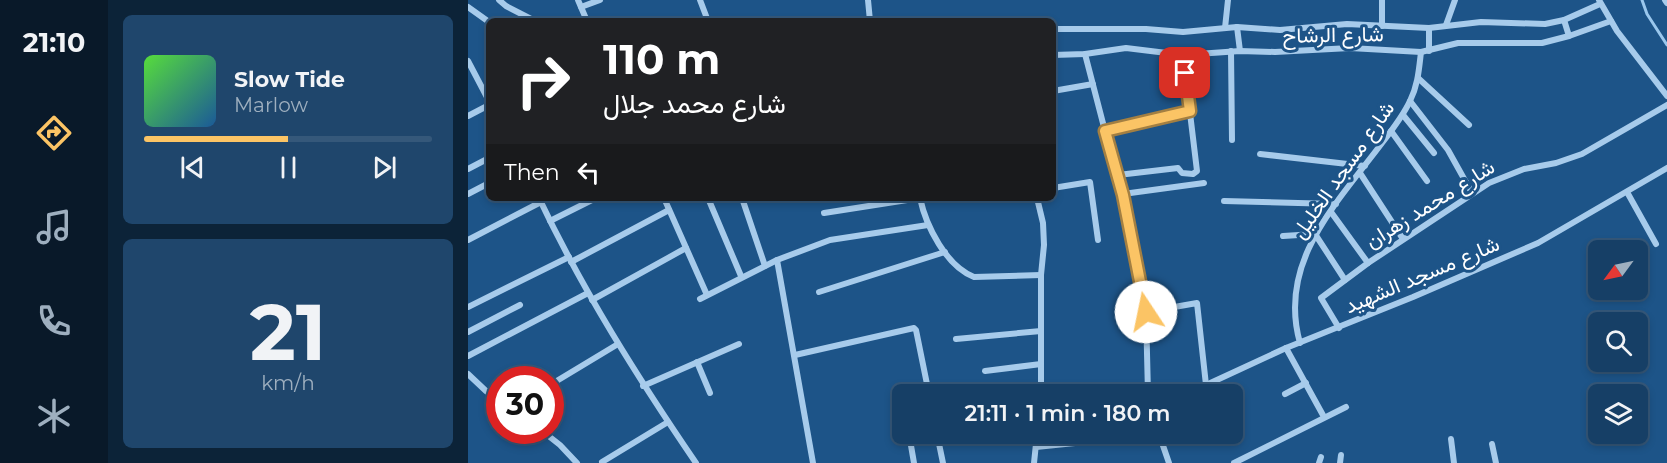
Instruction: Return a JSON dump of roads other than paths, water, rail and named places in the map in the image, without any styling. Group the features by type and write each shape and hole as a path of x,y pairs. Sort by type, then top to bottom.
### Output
{"street":[{"path":"499,0 529,18"},
{"path":"578,0 586,18"},
{"path":"581,7 600,0"},
{"path":"700,0 707,18"},
{"path":"868,0 870,18"},
{"path":"1225,28 1228,0"},
{"path":"1382,0 1382,26"},
{"path":"1446,25 1455,0"},
{"path":"1599,2 1667,96"},
{"name":"شارع الرشاح","path":"1056,29 1146,29 1183,32 1225,28 1280,30 1324,24 1382,26 1429,31 1446,25 1481,22 1545,24 1565,22 1599,2"},
{"path":"468,7 486,20"},
{"name":"شارع الرشاح","path":"1056,55 1085,54 1126,48 1183,55 1231,51 1240,48 1275,52 1350,48 1421,52 1458,43 1542,43 1611,21"},
{"path":"1565,22 1568,34"},
{"path":"1237,29 1240,48"},
{"path":"1429,31 1430,48"},
{"path":"1231,51 1232,140"},
{"name":"شارع مسجد الخليل","path":"1300,343 1295,326 1294,293 1303,261 1315,234 1403,115 1418,78 1421,52"},
{"path":"1085,54 1123,195 1146,312 1148,384"},
{"path":"1118,175 1178,168 1182,173 1193,174 1198,169 1183,55"},
{"path":"468,61 486,97"},
{"path":"1418,78 1469,124"},
{"path":"1056,90 1093,84"},
{"path":"1410,101 1448,150 1472,193"},
{"path":"468,116 486,105"},
{"name":"شارع محمد زهران","path":"1339,328 1321,298 1368,262 1472,193 1506,175 1582,154 1667,105"},
{"path":"1105,131 1190,111"},
{"path":"1403,115 1434,153"},
{"path":"1391,131 1427,181"},
{"path":"1260,153 1365,166"},
{"path":"468,169 486,160"},
{"name":"شارع مسجد الشهيد","path":"1208,384 1286,348 1339,328 1538,243 1667,168"},
{"path":"1360,173 1403,239"},
{"path":"1056,188 1090,182 1098,240"},
{"path":"1123,195 1204,183"},
{"path":"468,194 486,185"},
{"path":"1628,192 1656,244"},
{"path":"468,240 536,201"},
{"path":"541,201 570,260 618,344 643,386 696,463"},
{"path":"550,221 590,201"},
{"path":"665,201 707,295"},
{"path":"709,201 741,276"},
{"path":"743,201 765,266"},
{"path":"824,213 901,201"},
{"path":"921,201 928,225 945,252 966,274 974,277 1041,275"},
{"path":"1038,201 1043,223 1044,244 1041,275 1041,384"},
{"path":"1224,201 1336,204"},
{"path":"468,308 669,210"},
{"path":"1331,212 1368,262"},
{"path":"700,299 741,276 830,240 928,225"},
{"path":"1282,236 1315,234 1345,280"},
{"path":"592,300 686,248"},
{"path":"819,292 945,252"},
{"path":"777,260 813,463"},
{"path":"468,356 588,293"},
{"path":"1146,312 1197,303 1206,384"},
{"path":"468,332 520,305"},
{"path":"795,355 912,328 916,330 927,384"},
{"path":"956,339 1041,331"},
{"path":"564,377 618,344"},
{"path":"643,386 739,344"},
{"path":"1286,348 1324,417"},
{"path":"697,362 710,393"},
{"path":"985,371 1041,364"},
{"path":"468,374 486,390"},
{"path":"1285,394 1306,383"},
{"path":"1234,463 1346,406"},
{"path":"602,462 668,422"},
{"path":"1451,439 1454,463"},
{"path":"559,444 577,463"},
{"path":"911,444 914,463"},
{"path":"939,444 943,463"},
{"path":"1034,463 1036,444"},
{"path":"1036,447 1065,444"},
{"path":"1162,444 1169,463"},
{"path":"1492,444 1496,463"},
{"path":"1340,463 1341,455"}],"waterway":[{"path":"1642,0 1647,14 1667,45"}]}
